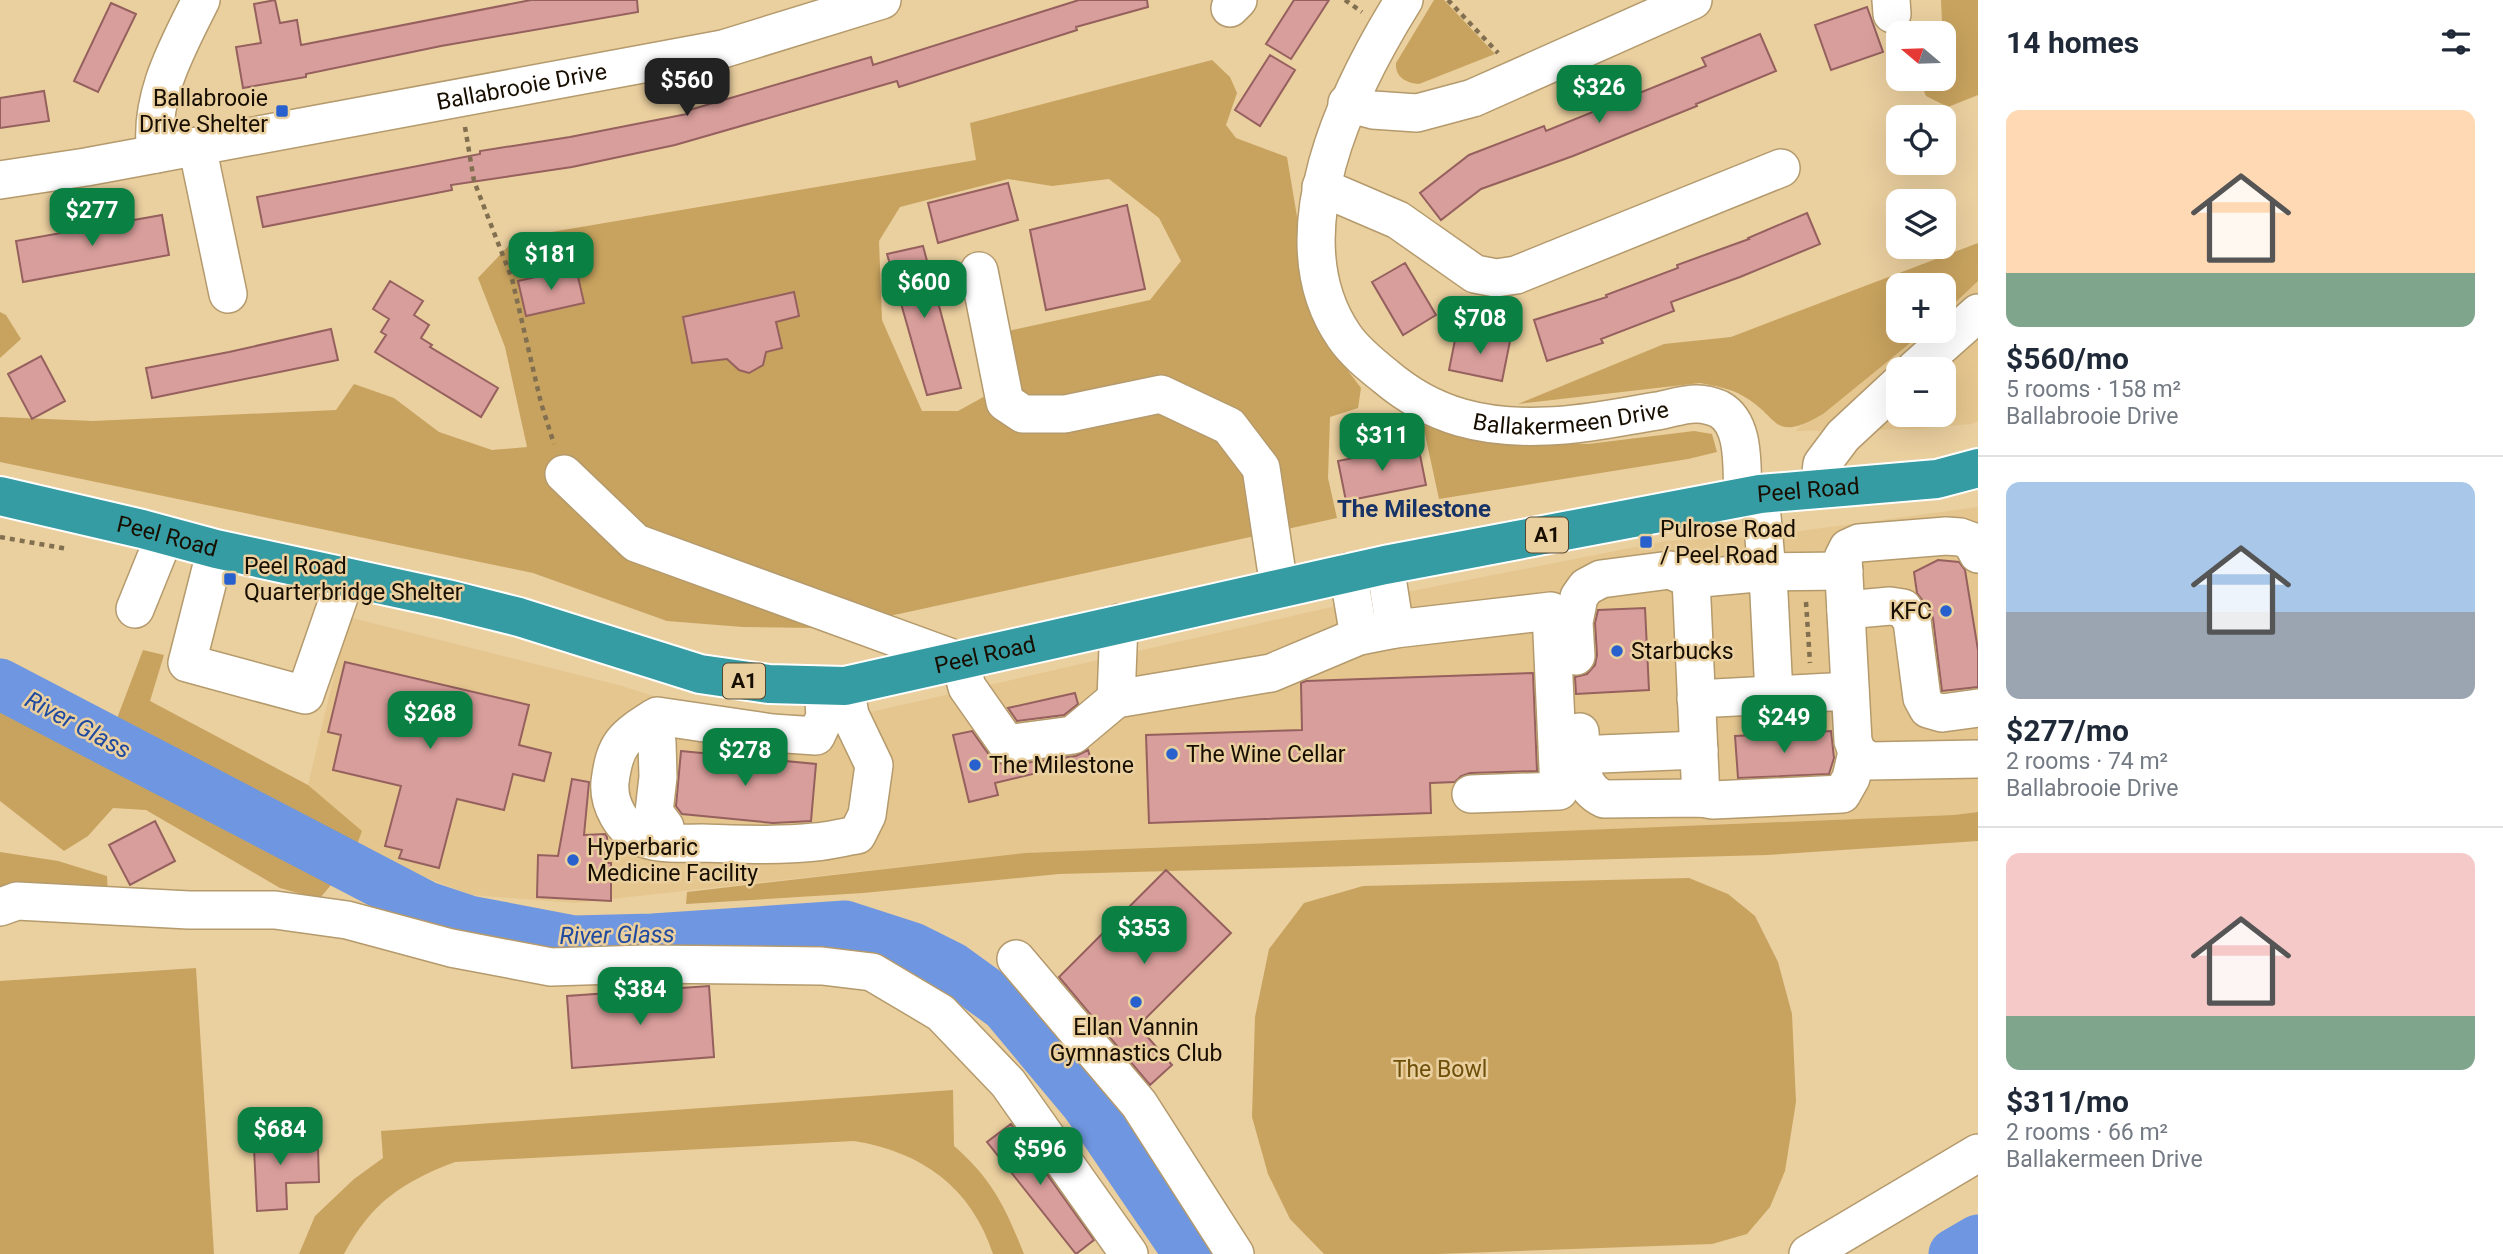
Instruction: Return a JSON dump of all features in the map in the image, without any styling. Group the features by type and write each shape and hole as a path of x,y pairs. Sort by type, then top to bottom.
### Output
{"highway":[{"name":"Peel Road","path":"0,496 216,549 519,617 700,674 769,684 834,686 960,661 1367,568 1751,496 1937,479 1978,468"}],"street":[{"path":"156,154 153,135 166,71 201,0"},
{"name":"Ballabrooie Drive","path":"0,180 460,99 723,48 883,0"},
{"name":"Ballakermeen Drive","path":"1404,0 1347,103 1321,187 1316,224 1317,245 1321,284 1330,310 1344,336 1366,360 1417,401 1455,418 1494,425 1546,426 1594,422 1698,404 1720,409 1733,424 1739,440 1767,572 1774,695"},
{"path":"1347,103 1373,110 1417,113 1473,98 1693,0"},
{"path":"197,146 228,294"},
{"path":"1321,187 1398,220 1475,274 1496,278 1516,275 1782,168"},
{"path":"979,271 1005,402 1023,414 1065,414 1161,394 1229,426 1261,468 1279,587"},
{"path":"1928,357 1978,313"},
{"path":"1819,489 1822,464 1843,436 1886,396"},
{"path":"564,474 636,543 960,661 967,687 1007,744 1073,735 1116,699 1271,673 1359,636 1395,629 1551,611 1559,791 1471,794"},
{"path":"135,609 165,535"},
{"path":"1844,565 1691,579 1670,570 1601,579 1586,587 1579,597 1574,622 1583,777 1591,793 1604,799 1713,800 1842,794 1851,778 1857,752 1853,741 1844,565 1848,548 1859,543 1946,536 1971,541 1978,554"},
{"path":"216,549 187,663 305,695 345,577"},
{"path":"1367,568 1395,629"},
{"path":"1359,636 1367,568"},
{"path":"1691,579 1701,798"},
{"path":"1846,610 1890,606 1903,608 1912,621 1922,698 1928,709 1942,713 1978,708"},
{"path":"1116,699 1119,623"},
{"path":"667,664 657,729 638,756 631,773 629,790 636,811 646,821 665,827 739,828 785,833 815,842"},
{"path":"816,736 834,686"},
{"path":"834,686 874,765 867,816 857,835 815,842 655,841 635,834 624,825 611,800 612,769 616,751 623,740 657,729 816,736 849,740 865,748"},
{"path":"1696,699 1850,691"},
{"path":"1600,754 1699,750"},
{"path":"1857,752 1869,761 1978,759"},
{"path":"0,907 17,901 189,910 275,910 347,920 451,948 551,967 646,964 822,966 872,972 941,1013 1008,1083 1129,1254"},
{"path":"1016,959 1139,1104 1224,1252"},
{"path":"1808,1254 1978,1153"}],"path":[{"path":"1448,0 1502,58 1515,79"},
{"path":"460,99 474,181 512,279 541,403 564,474"},
{"path":"1806,592 1811,674"}],"shaded area":[{"path":"1978,268 1978,421 1956,425 1956,357 1886,357 1886,427 1937,427 1795,431 1894,343 1956,343 1956,287"},
{"path":"1978,507 1978,812 1025,853 575,903 471,895 355,850 361,831 308,785 338,659 352,618 622,686 688,707 745,715 866,713 1336,606 1666,541 1764,536"}],"green space":[{"path":"1434,0 1444,0 1495,54 1419,84 1410,82 1399,76 1396,63"},
{"path":"1941,0 1978,0 1978,95 1953,105 1944,105 1926,96 1924,91 1956,91 1956,21 1942,21"},
{"path":"1212,60 1230,77 1237,93 1226,125 1236,138 1287,157 1307,276 1324,339 1361,388 1358,408 1330,417 1328,478 1337,518 899,614 814,628 743,627 667,621 533,573 0,462 0,417 93,421 336,410 354,384 394,398 439,432 492,450 527,447 505,347 478,278 516,238 976,160 970,123","holes":["1008,179 1052,186 1109,179 1159,218 1181,261 1150,300 1008,331 1007,384 958,411 922,411 882,320 879,241 900,207"]},
{"path":"1978,243 1978,281 1956,302 1956,273 1899,273 1936,259 1956,259 1956,251"},
{"path":"1886,278 1886,343 1910,343 1893,357 1886,357 1886,363 1823,414 1794,427 1778,424 1738,393 1700,383 1518,404 1664,344 1731,337"},
{"path":"0,312 6,315 21,339 0,358"},
{"path":"1423,425 1471,440 1588,444 1694,431 1712,434 1717,452 1439,499"},
{"path":"143,650 164,655 150,701 308,785 362,831 355,850 116,721"},
{"path":"0,700 332,884 319,899 280,888 146,810 113,808 88,836 64,851 0,801"},
{"path":"1978,812 1978,841 1767,855 1059,874 863,893 686,904 687,892 1025,853"},
{"path":"0,852 58,861 107,876 108,895 0,894"},
{"name":"The Bowl","path":"1689,878 1728,894 1755,916 1778,962 1792,1014 1796,1102 1785,1171 1770,1207 1747,1234 1712,1244 1438,1254 1324,1254 1290,1219 1268,1174 1252,1117 1255,1017 1269,949 1304,903 1363,886"},
{"path":"196,968 214,1254 0,1254 0,981"},
{"path":"953,1090 954,1146 979,1171 996,1195 1024,1254 993,1254 984,1230 972,1210 941,1176 901,1154 854,1141 455,1162 419,1178 390,1196 365,1221 344,1254 299,1254 315,1216 354,1179 383,1158 381,1131"}],"building":[{"path":"275,0 280,23 297,20 301,45 531,0 637,0 638,12 441,46 306,74 306,77 243,88 236,47 261,43 254,4"},
{"path":"1079,0 1147,0 1148,7 1076,27 1077,30 899,87 897,81 675,145 572,167 451,185 452,190 263,227 257,197 480,154 480,151 687,114 686,111 871,57 873,65"},
{"path":"1294,0 1329,0 1291,59 1266,44"},
{"path":"111,3 136,14 98,92 74,81"},
{"path":"1867,7 1883,52 1831,70 1815,25"},
{"path":"1760,34 1776,71 1573,156 1481,189 1441,220 1420,193 1469,155 1544,126 1546,131 1706,66 1702,58"},
{"path":"1270,55 1295,70 1260,126 1235,110"},
{"path":"44,91 49,121 0,128 0,98"},
{"path":"1008,183 1018,220 938,243 928,203"},
{"path":"1127,205 1145,289 1046,310 1030,230"},
{"path":"1807,213 1820,244 1671,302 1674,311 1601,339 1603,343 1547,361 1534,320 1607,297 1606,295 1678,268 1677,265 1749,239"},
{"path":"162,215 169,255 23,282 16,241"},
{"path":"923,246 961,388 927,395 887,254"},
{"path":"1405,263 1436,315 1403,335 1372,282"},
{"path":"576,268 584,303 526,316 518,281"},
{"path":"390,281 423,301 414,315 429,325 421,338 432,345 430,347 498,388 481,417 375,352 386,335 381,332 389,319 373,309"},
{"path":"794,292 799,316 776,322 782,348 766,352 763,365 749,373 739,370 727,359 692,363 683,317"},
{"path":"331,329 338,360 152,398 146,368"},
{"path":"1457,330 1510,341 1502,381 1449,370"},
{"path":"41,356 65,401 32,419 8,374"},
{"path":"1418,445 1426,485 1346,501 1338,461"},
{"name":"KFC","path":"1938,560 1959,562 1965,570 1978,650 1978,687 1942,691 1933,618 1917,593 1914,572"},
{"name":"Starbucks","path":"1645,608 1649,690 1576,694 1575,677 1587,674 1595,665 1595,623 1598,610"},
{"path":"345,662 529,705 519,745 551,753 544,781 513,774 504,810 457,799 439,868 399,858 402,850 385,846 401,786 333,770 341,735 328,732"},
{"path":"1533,673 1537,771 1470,773 1455,782 1430,783 1431,813 1149,823 1146,735 1302,730 1301,683 1306,681"},
{"path":"1075,693 1078,704 1064,715 1017,721 1008,708"},
{"name":"The Milestone","path":"972,731 990,756 999,763 1010,765 1076,756 1088,750 1091,760 995,783 998,795 969,802 953,735"},
{"path":"1831,731 1834,758 1829,774 1738,778 1735,736"},
{"path":"681,751 816,764 811,821 773,823 682,814 676,806"},
{"name":"Hyperbaric Medicine Facility","path":"572,779 589,782 584,835 605,834 607,837 608,863 611,863 611,901 537,897 538,855 558,856"},
{"path":"155,821 175,861 130,885 109,845"},
{"path":"1166,870 1231,933 1138,1026 1172,1065 1150,1085 1059,977"},
{"path":"709,986 714,1057 572,1068 567,996"},
{"path":"1011,1124 1094,1240 1076,1254 987,1142"},
{"path":"283,1125 284,1150 318,1148 319,1182 286,1183 287,1209 257,1211 253,1127"}],"waterway":[{"name":"River Glass","path":"0,684 427,907 469,921 574,941 653,939 845,926 913,948 951,967 1005,1006 1086,1103 1189,1254"},
{"path":"1954,1254 1978,1240"}],"place":[{"name":"Ballabrooie Drive Shelter","path":"282,111"},
{"name":"Pulrose Road / Peel Road","path":"1646,542"},
{"name":"Peel Road Quarterbridge Shelter","path":"230,579"},
{"name":"KFC","path":"1946,611"},
{"name":"Starbucks","path":"1617,651"},
{"name":"The Wine Cellar","path":"1172,754"},
{"name":"The Milestone","path":"975,765"},
{"name":"Hyperbaric Medicine Facility","path":"573,860"},
{"name":"Ellan Vannin Gymnastics Club","path":"1136,1002"}],"district":[{"name":"The Milestone","path":"1414,509"}]}
